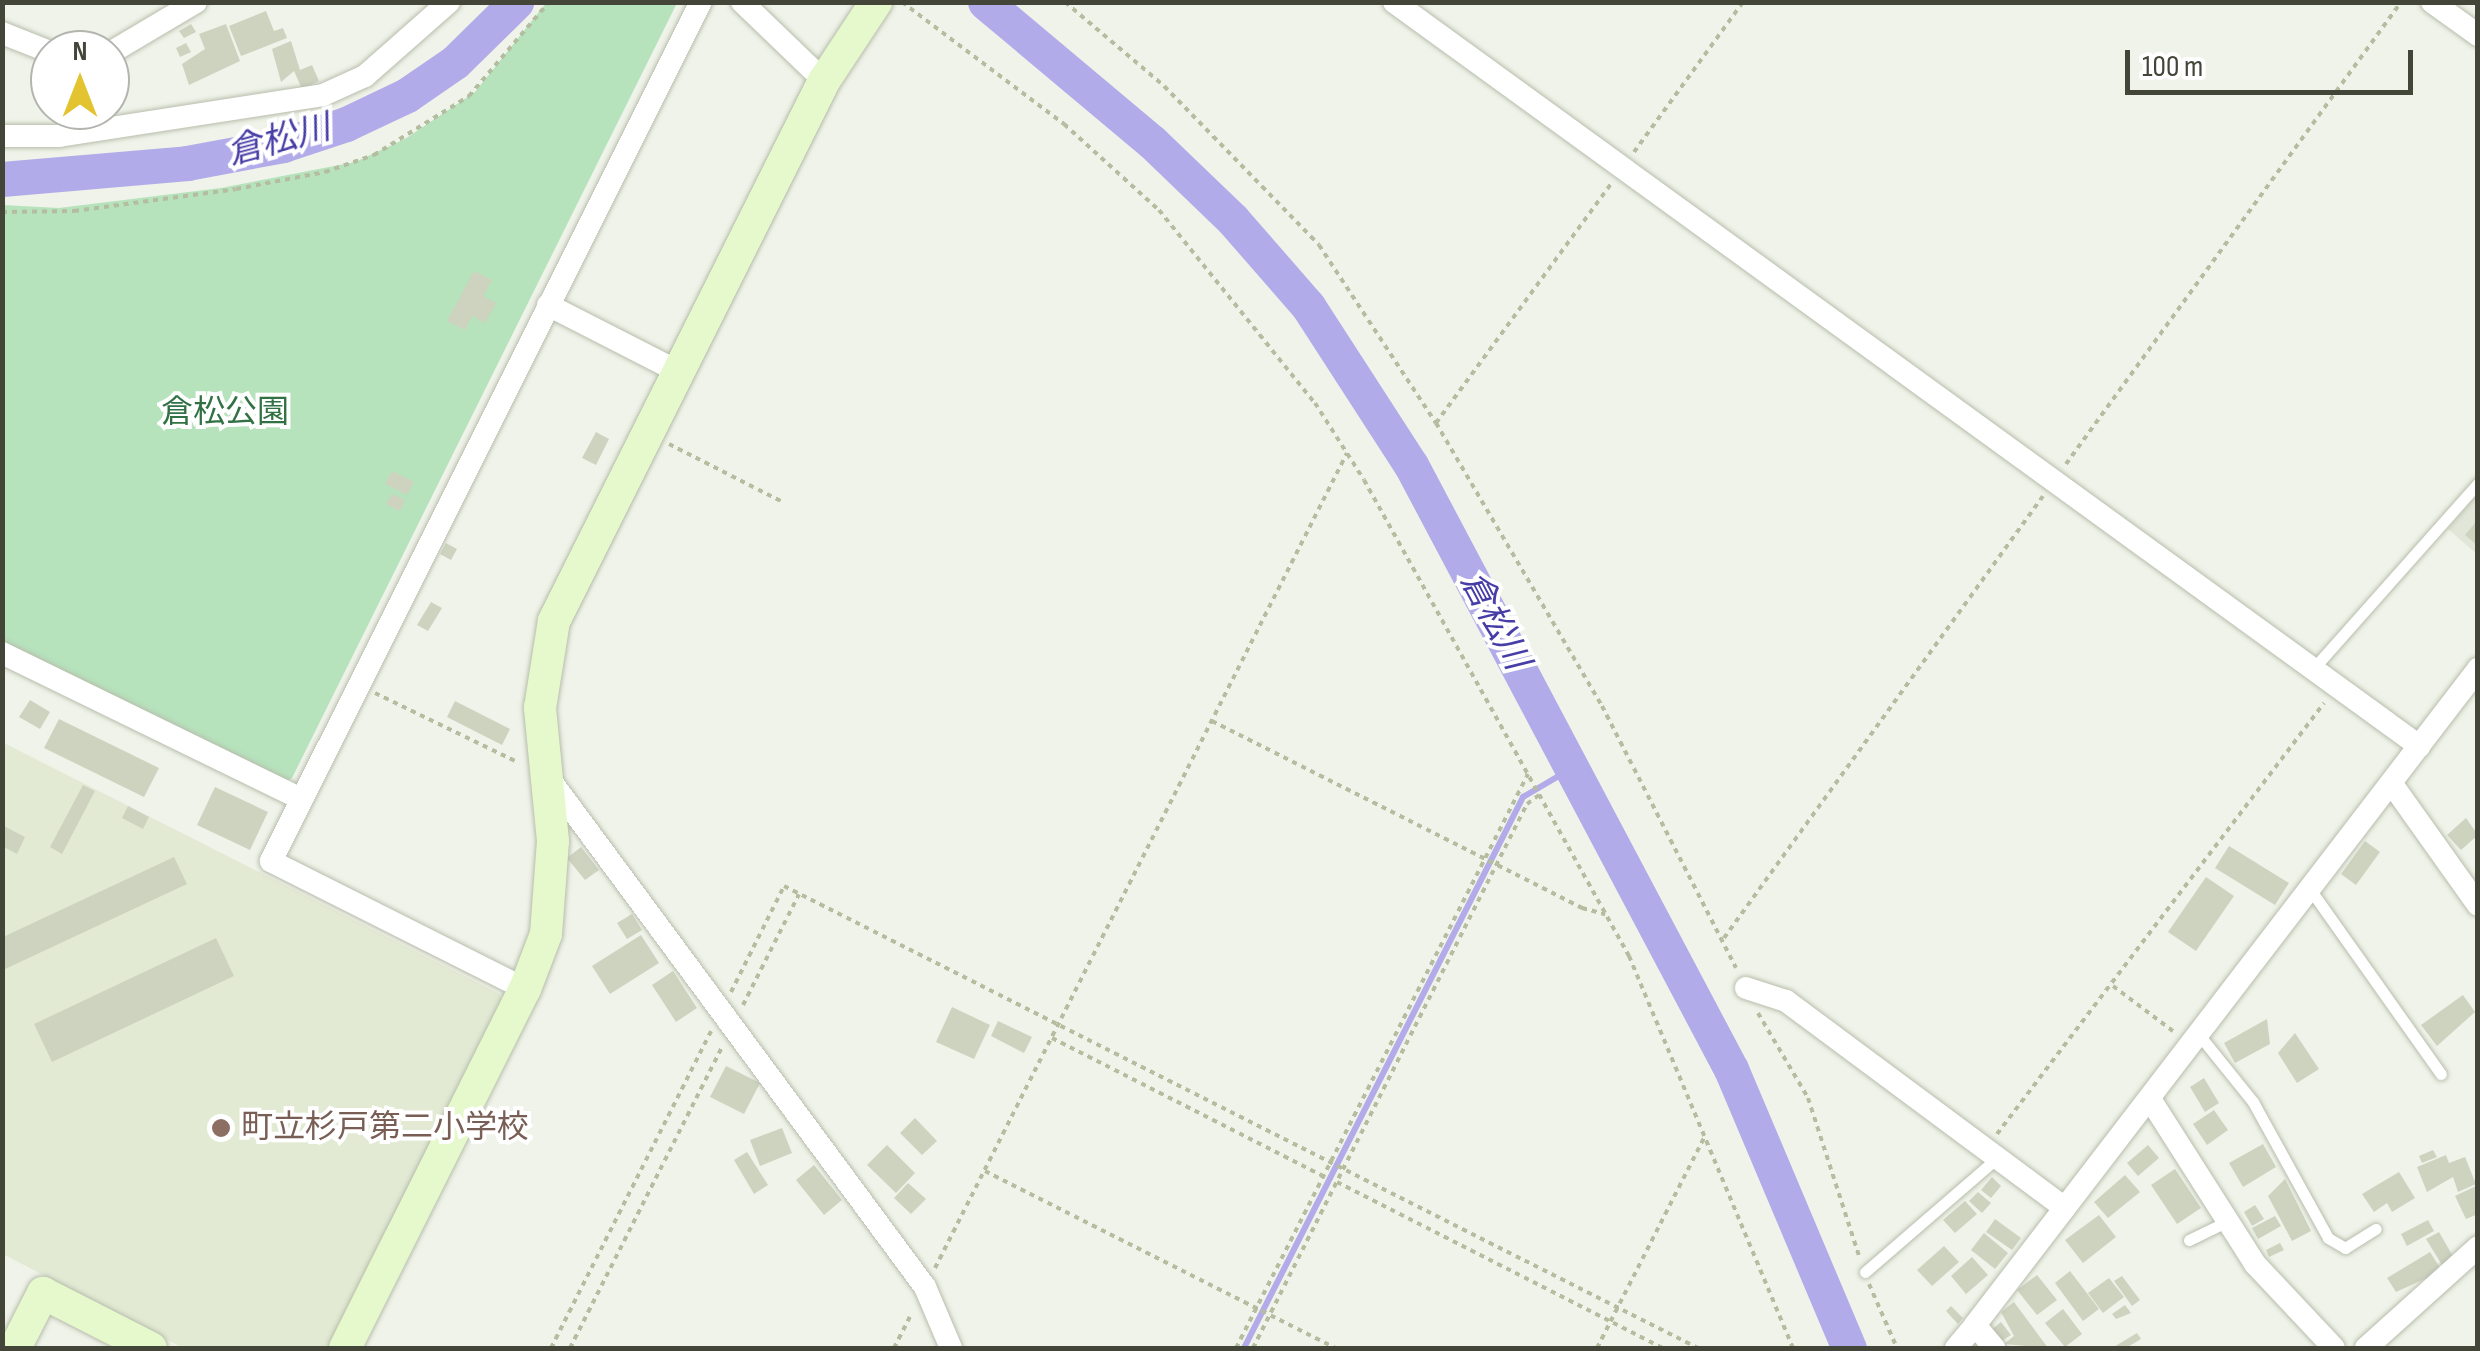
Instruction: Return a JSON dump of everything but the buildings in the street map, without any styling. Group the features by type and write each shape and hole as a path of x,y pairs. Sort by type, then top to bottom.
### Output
{"street":[{"path":"130,40 196,2"},
{"path":"2,136 59,136 264,109 323,95 365,76 449,2"},
{"path":"525,989 271,860 700,2"},
{"path":"345,1348 525,989 546,934 550,897 540,708 554,621 676,370 824,81 876,2"},
{"path":"1394,2 2419,746"},
{"path":"2432,2 2478,35"},
{"path":"748,4 824,81"},
{"path":"2,33 30,44"},
{"path":"548,305 676,370"},
{"path":"2,653 301,799"},
{"path":"1956,1348 2312,892 2478,669"},
{"path":"545,774 925,1287 951,1348"},
{"path":"2392,784 2478,905"},
{"path":"1746,988 1786,1001 2065,1208"},
{"path":"2150,1099 2256,1264 2334,1348"},
{"path":"2366,1348 2478,1247"},
{"path":"14,1348 43,1293 151,1348"},
{"path":"1975,1325 1994,1348"}],"lane":[{"path":"2314,669 2478,483"},
{"path":"2312,892 2441,1074"},
{"path":"2200,1036 2254,1102 2328,1238 2345,1248 2375,1229"},
{"path":"1864,1272 1991,1154"},
{"path":"2189,1240 2228,1220"}],"path":[{"path":"2,212 74,212 236,189 325,172 374,155 469,96 548,2"},
{"path":"902,2 1064,124 1159,210 1238,300 1347,453 1605,914 1705,1136 1793,1348"},
{"path":"1065,2 1164,86 1319,245 1436,423 1602,706 1746,988 1808,1098 1864,1272 1896,1348"},
{"path":"1436,423 1743,2"},
{"path":"1722,940 2401,2"},
{"path":"645,432 785,503"},
{"path":"894,1348 1347,453"},
{"path":"357,684 545,774"},
{"path":"1991,1154 2337,686"},
{"path":"1212,721 1496,865 1605,914"},
{"path":"1236,1348 1528,774"},
{"path":"1253,1348 1527,804 1540,795"},
{"path":"570,1348 726,1021 784,886 1698,1348"},
{"path":"551,1348 726,1021 799,894"},
{"path":"2113,985 2174,1031"},
{"path":"1052,1038 1324,1176"},
{"path":"1597,1348 1705,1136"},
{"path":"985,1171 1335,1348"},
{"path":"1337,1182 1663,1348"}],"shaded area":[{"path":"2477,494 2477,554 2448,529"},
{"name":"町立杉戸第二小学校","path":"2,742 500,994 502,1003 328,1348 183,1348 3,1254"}],"green space":[{"name":"倉松公園","path":"546,3 677,3 292,778 281,784 3,643 2,205 59,208 221,188 355,162 405,139 475,92"}],"waterway":[{"name":"倉松川","path":"2,179 187,163 283,145 346,124 407,95 455,62 516,2"},
{"name":"倉松川","path":"985,2 1152,142 1233,220 1308,306 1411,465 1731,1069 1849,1348"},
{"path":"1244,1348 1523,797 1574,767"}],"place":[{"name":"町立杉戸第二小学校","path":"221,1128"}]}
